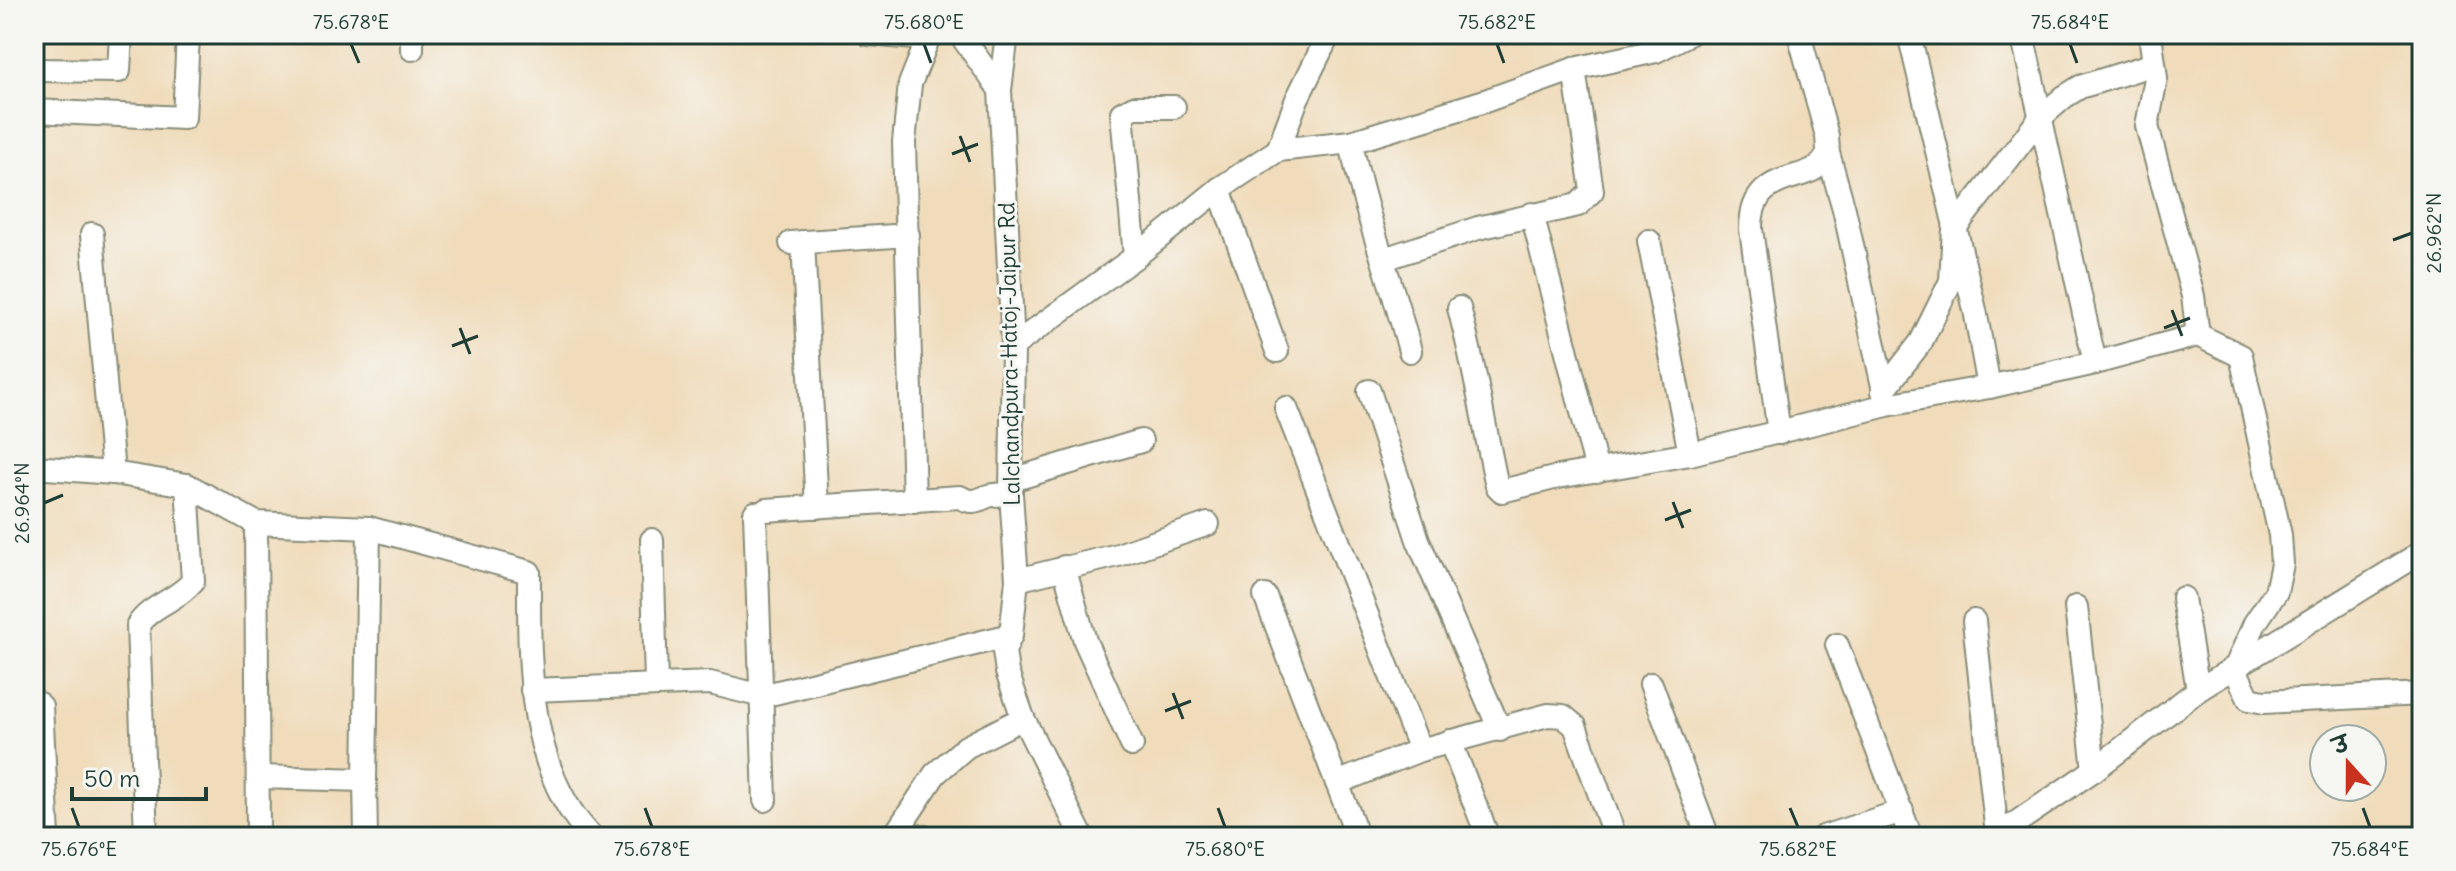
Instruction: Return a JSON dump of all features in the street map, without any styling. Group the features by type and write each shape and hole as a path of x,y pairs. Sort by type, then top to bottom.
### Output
{"street":[{"path":"34,70 119,71 121,34"},
{"path":"34,111 184,118 188,34"},
{"path":"868,34 929,36 910,84 904,142 914,501"},
{"path":"960,34 1000,90"},
{"name":"Lalchandpura-Hatoj-Jaipur Rd","path":"1007,34 1000,90 1013,346 1004,490 1017,580 1011,635 1004,651 1007,672 1023,718"},
{"path":"1278,150 1297,99 1329,34"},
{"path":"1013,346 1135,257 1219,189 1278,150 1351,142 1485,101 1574,69 1656,51 1689,34"},
{"path":"1799,34 1827,136 1828,153 1844,209 1885,398"},
{"path":"1909,34 1975,310 1989,387"},
{"path":"2022,34 2095,363"},
{"path":"2150,34 2156,78 2147,126 2193,296 2198,335"},
{"path":"1885,398 1921,342 1951,281 1954,229 2041,117 2080,87 2154,64"},
{"path":"1384,259 1478,228 1578,205 1592,191 1574,69"},
{"path":"1135,257 1122,113 1134,107 1174,107"},
{"path":"1351,142 1358,180 1410,351"},
{"path":"1779,433 1751,210 1759,195 1775,183 1821,164 1828,153"},
{"path":"1219,189 1277,351"},
{"path":"1532,214 1597,471"},
{"path":"92,234 113,473"},
{"path":"817,507 797,242 908,235"},
{"path":"1649,241 1690,454"},
{"path":"1459,308 1497,486 1502,491 1779,433 1885,398 1989,387 2198,335 2241,356 2280,535 2282,564 2276,592 2255,623 2235,669 2244,693 2256,701 2422,694"},
{"path":"1369,391 1418,540 1500,730"},
{"path":"1286,408 1420,750"},
{"path":"765,800 755,582 760,512 960,497 969,502 979,502 1004,490 1141,441"},
{"path":"34,467 113,473 187,485 256,523 369,528 529,572 532,690 545,754 558,789 577,822 592,837"},
{"path":"146,837 138,625 144,616 185,591 193,581 187,485"},
{"path":"256,523 258,837"},
{"path":"1017,580 1118,555 1208,524"},
{"path":"366,837 369,528"},
{"path":"652,540 656,683"},
{"path":"1974,621 1996,836 2094,770 2198,690 2422,552"},
{"path":"1064,567 1085,641 1132,745"},
{"path":"1265,596 1358,837"},
{"path":"2183,598 2198,690"},
{"path":"2076,607 2094,770"},
{"path":"532,690 710,683 762,696 1011,635"},
{"path":"1837,645 1911,837"},
{"path":"1651,684 1708,837"},
{"path":"34,700 41,706 48,837"},
{"path":"1337,783 1450,741 1548,715 1563,716 1575,726 1615,837"},
{"path":"893,836 935,774 966,747 1023,718 1082,837"},
{"path":"1450,741 1488,837"},
{"path":"259,777 365,780"},
{"path":"1823,837 1902,811"},
{"path":"893,836 925,837"}]}
